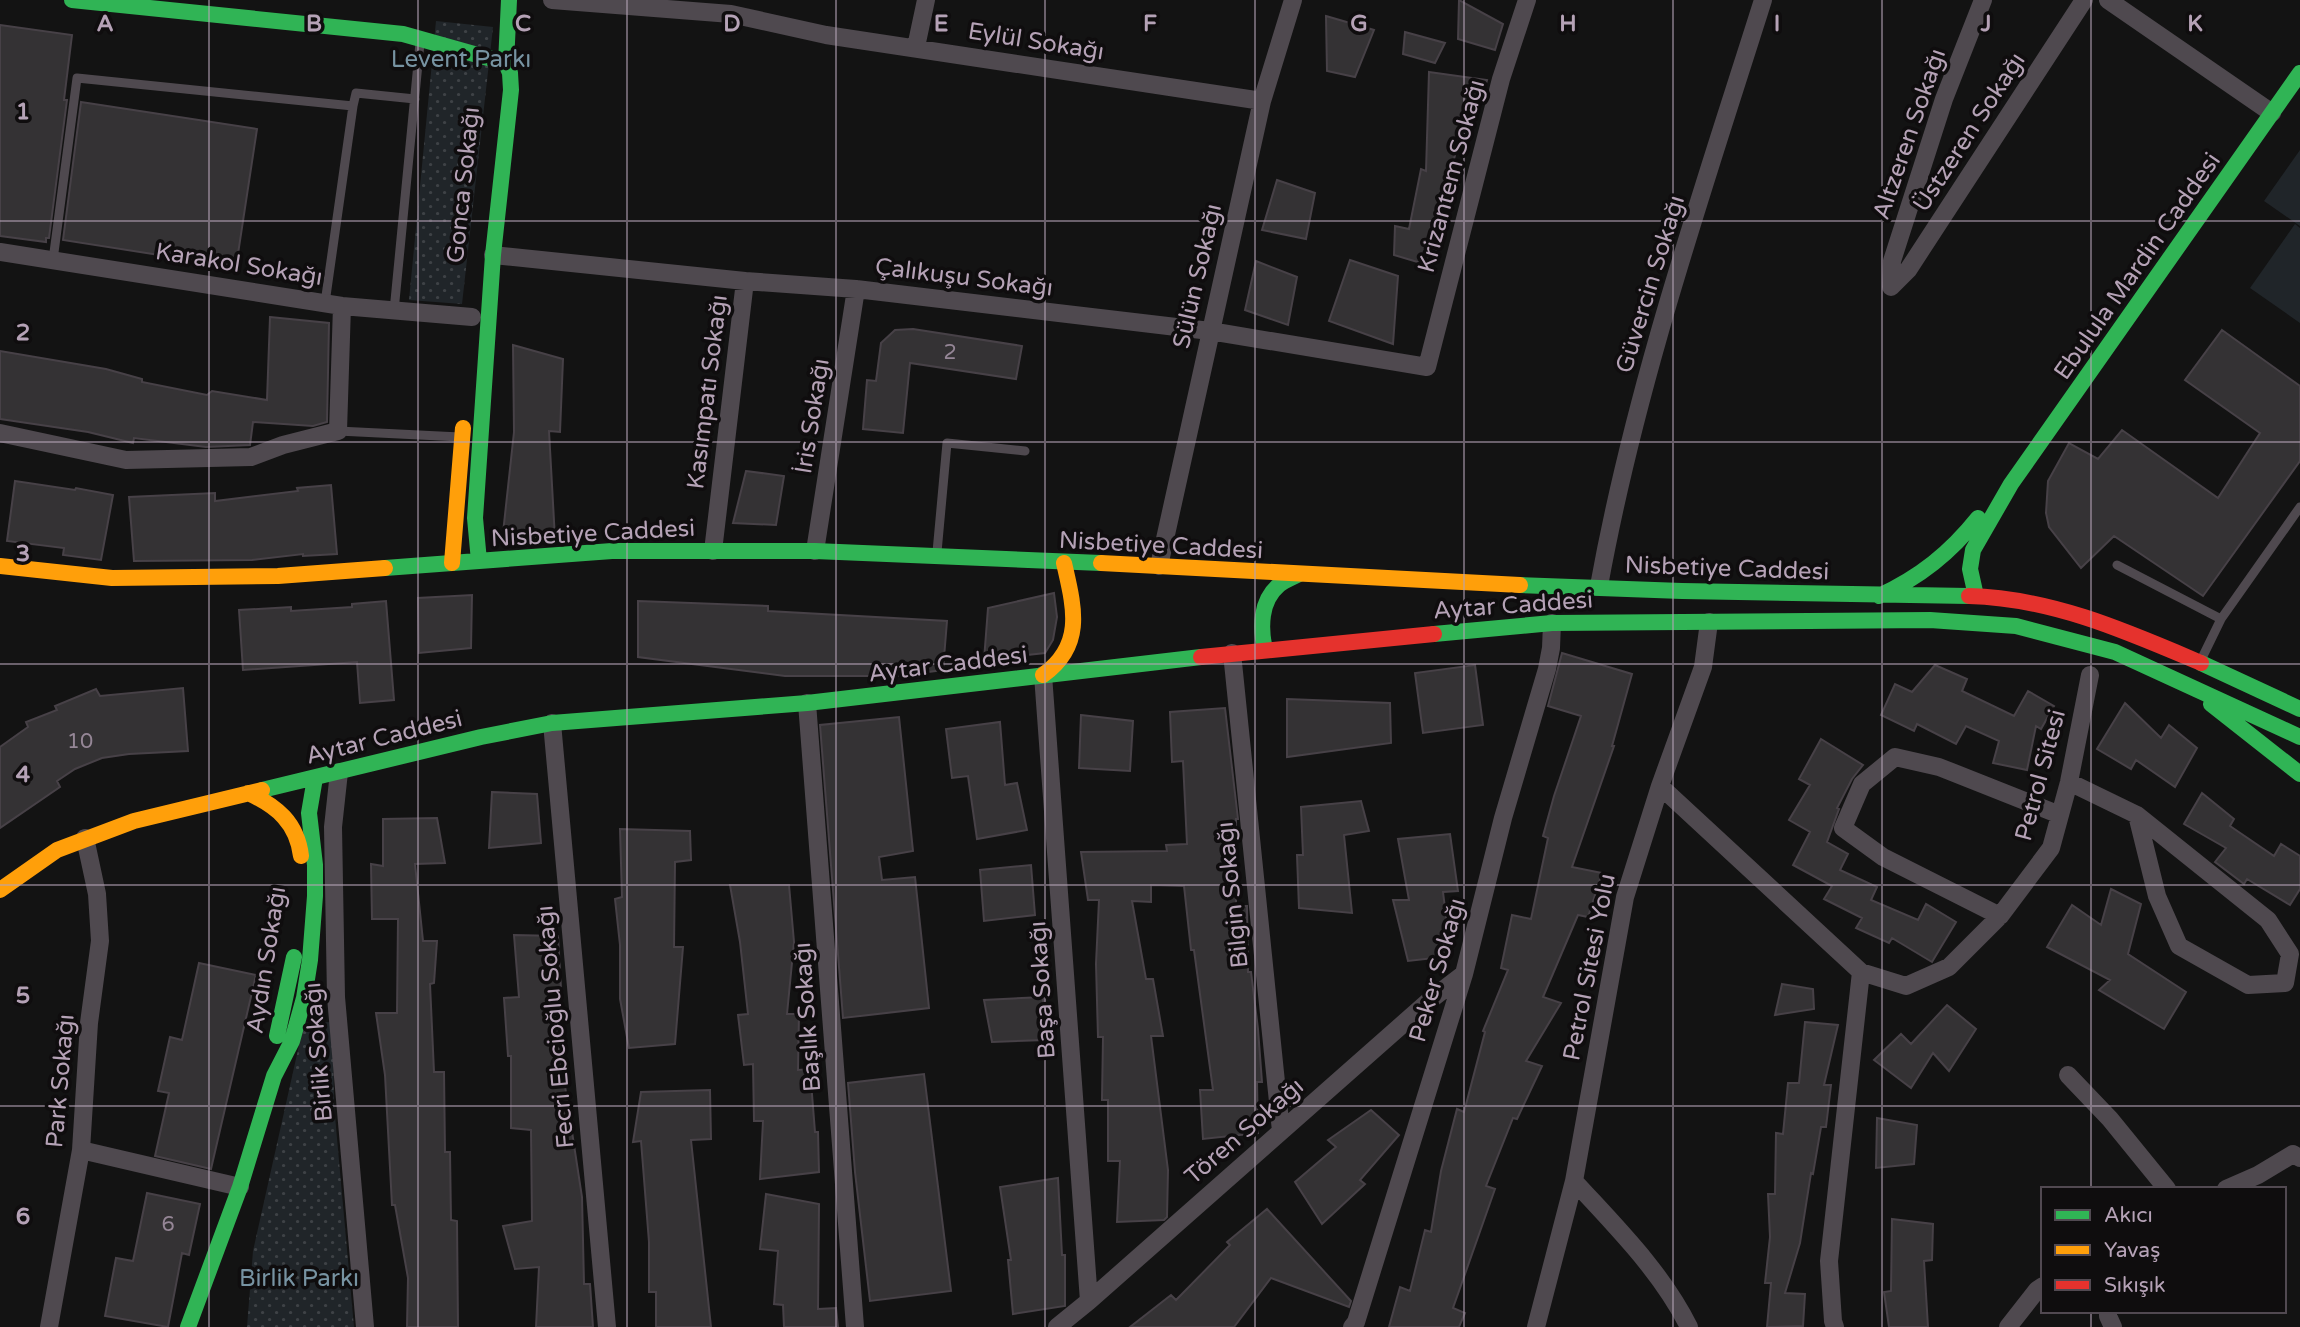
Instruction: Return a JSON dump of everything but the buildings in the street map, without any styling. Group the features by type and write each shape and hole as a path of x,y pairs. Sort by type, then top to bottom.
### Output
{"main road":[{"path":"72,0 189,6 403,34 506,63"},
{"name":"Gonca Sokağı","path":"480,561 475,518 486,255 498,76 506,63 509,0"},
{"name":"Ebulula Mardin Caddesi","path":"2011,484 2300,73"},
{"name":"Gonca Sokağı","path":"472,324 486,255"},
{"path":"452,562 464,411"},
{"path":"2011,484 1973,550 1970,569 1985,622 2055,635 2115,652 2300,737"},
{"path":"1879,596 1938,564 1988,506 2011,484"},
{"name":"Nisbetiye Caddesi","path":"0,566 61,574 140,578 278,576 612,551 815,551 1682,591 1976,596 2018,599 2086,619 2199,663 2300,709"},
{"path":"1043,675 1060,662 1073,630 1073,606 1064,563"},
{"path":"1265,650 1261,629 1266,604 1279,585 1299,574"},
{"name":"Aytar Caddesi","path":"0,890 57,850 153,816 481,737 552,723 807,703 1232,653 1552,623 1930,620 1985,622"},
{"path":"2190,688 2300,757"},
{"path":"2190,688 2300,774"},
{"name":"Aydın Sokağı","path":"188,1327 240,1187 274,1076 292,1041 304,998 315,897 315,865 309,813 315,778"},
{"name":"Aydın Sokağı","path":"248,793 268,801 290,819 301,846 298,933 277,1038 274,1076"},
{"name":"Aydın Sokağı","path":"177,1327 201,1297"}],"street":[{"name":"Eylül Sokağı","path":"552,0 732,7 826,35 1262,102"},
{"path":"916,47 926,0"},
{"name":"Sülün Sokağı","path":"1159,566 1262,102 1293,0"},
{"name":"Krizantem Sokağı","path":"1427,367 1501,79 1527,0"},
{"name":"Güvercin Sokağı","path":"1599,586 1641,400 1685,248 1763,0"},
{"name":"Altzeren Sokağı","path":"1891,287 1892,261 1944,99 1983,0"},
{"name":"Üstzeren Sokağı","path":"1891,287 1908,270 2084,0"},
{"path":"2108,0 2272,113"},
{"name":"Karakol Sokağı","path":"0,251 472,324"},
{"name":"Çalıkuşu Sokağı","path":"486,255 745,281 856,289 1210,331 1427,367"},
{"name":"Kasımpatı Sokağı","path":"713,551 745,281"},
{"name":"İris Sokağı","path":"815,551 856,289"},
{"path":"0,433 126,460 251,457 283,445 338,431 333,304"},
{"name":"Petrol Sitesi Yolu","path":"1536,1327 1574,1181 1625,897 1660,786 1703,667 1709,622"},
{"name":"Peker Sokağı","path":"1352,1327 1356,1322 1464,974 1503,818 1547,669 1552,623"},
{"name":"Bilgin Sokağı","path":"1232,653 1281,1131"},
{"name":"Başa Sokağı","path":"1043,675 1090,1301"},
{"name":"Petrol Sitesi","path":"1660,786 1861,972 1906,986 1949,967 2000,916 2051,848 2069,782 2090,675"},
{"name":"Başlık Sokağı","path":"807,703 855,1327"},
{"name":"Fecri Ebcioğlu Sokağı","path":"552,723 607,1327"},
{"path":"2000,916 1883,857 1843,828 1863,784 1895,757 1939,767 2060,815"},
{"name":"Birlik Sokağı","path":"339,772 333,827 336,997 365,1327"},
{"path":"2069,782 2137,815 2268,920 2290,954 2285,983 2248,985 2179,946 2157,896 2137,815"},
{"name":"Park Sokağı","path":"49,1327 80,1150 89,1023 100,941 97,894 85,838"},
{"path":"1835,1327 1829,1261 1861,972"},
{"name":"Tören Sokağı","path":"1057,1327 1090,1301 1430,1000 1464,974"},
{"path":"304,998 336,997"},
{"path":"2068,1075 2110,1119 2164,1187"},
{"path":"80,1150 240,1187"},
{"path":"2231,1187 2298,1153"},
{"path":"1574,1181 1645,1259 1689,1327"},
{"path":"2008,1327 2041,1287"}],"lane":[{"path":"394,311 420,38"},
{"path":"53,260 77,79 353,106"},
{"path":"333,304 356,93 415,99"},
{"path":"338,431 462,438"},
{"path":"936,557 947,443 1025,451"},
{"path":"2199,663 2221,619 2300,507"},
{"path":"2117,565 2221,619"}],"green space":[{"name":"Levent Parkı","path":"436,21 493,27 462,304 409,300"},
{"path":"2300,150 2300,226 2264,201"},
{"path":"2295,224 2300,228 2300,323 2250,288"},
{"name":"Birlik Parkı","path":"333,1022 334,1105 354,1327 247,1327 253,1251 304,1023"}],"traffic: fast":[{"path":"72,0 403,34 506,63"},
{"path":"479,561 475,518 493,255 511,90 510,73 506,63 509,0"},
{"path":"1976,596 1970,569 1973,550 2011,484 2300,73"},
{"path":"1879,596 1908,581 1933,563 1978,518"},
{"path":"385,568 612,551 815,551 1101,563"},
{"path":"1265,650 1262,624 1268,599 1279,585 1299,574"},
{"path":"1520,585 1969,596"},
{"path":"1434,634 1552,623 1930,620 2016,626 2115,652 2300,737"},
{"path":"262,790 481,737 552,723 807,703 1201,657"},
{"path":"2201,663 2300,709"},
{"path":"2211,704 2300,774"},
{"path":"188,1327 240,1187 274,1076 292,1041 304,998 315,896 315,865 309,813 315,778"},
{"path":"277,1036 294,957"}],"traffic: slow":[{"path":"452,563 463,428"},
{"path":"1043,675 1056,663 1071,638 1073,610 1064,563"},
{"path":"1101,563 1520,585"},
{"path":"0,566 112,578 278,576 385,568"},
{"path":"0,890 57,850 134,821 262,790"},
{"path":"248,793 284,817 295,834 301,856"}],"traffic: jam":[{"path":"1969,596 2029,603 2088,618 2201,663"},
{"path":"1201,657 1434,634"}]}
